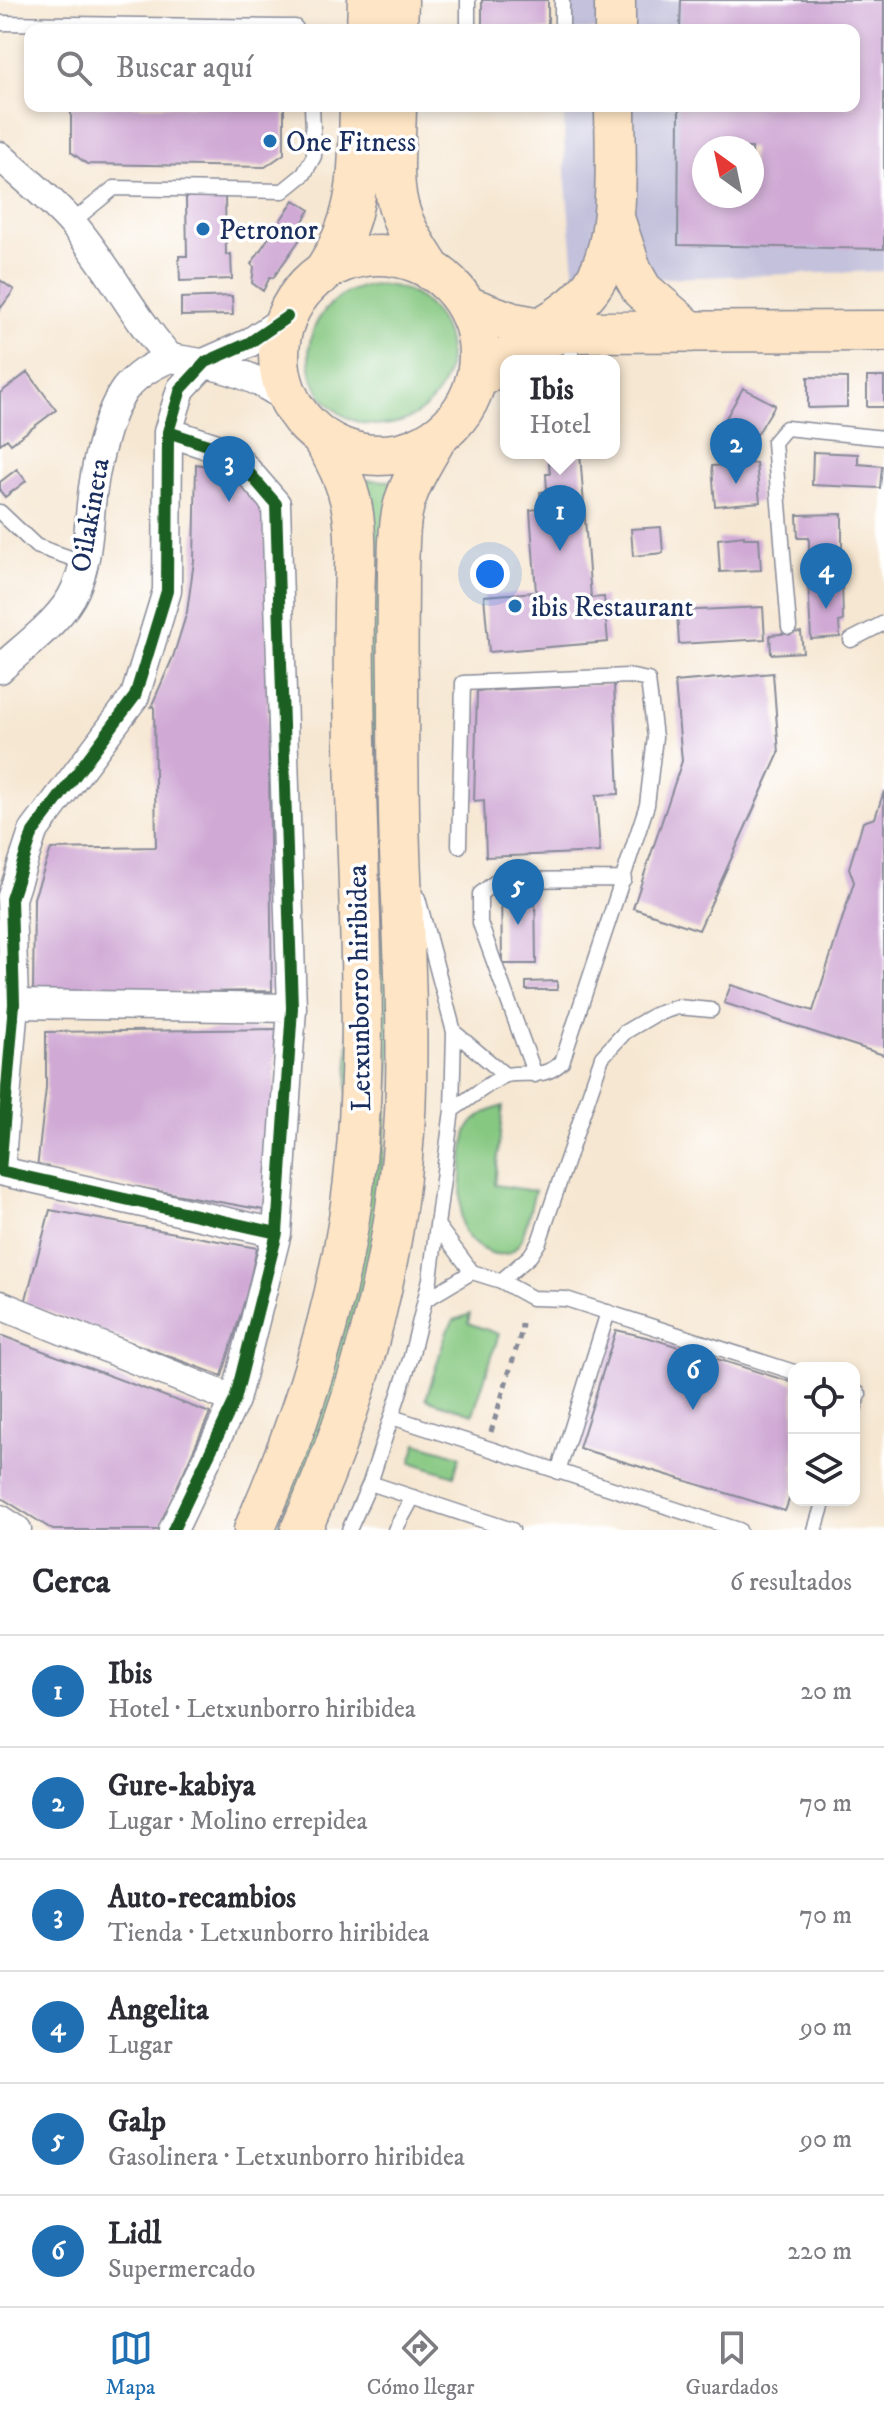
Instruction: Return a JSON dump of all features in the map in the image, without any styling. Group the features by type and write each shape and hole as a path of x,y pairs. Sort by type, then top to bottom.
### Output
{"main road":[{"path":"367,24 368,0"},
{"path":"397,24 398,0"},
{"path":"615,0 615,24"},
{"path":"322,274 342,263 364,257 388,256 432,271 457,292 474,324 479,363 475,382 460,413 437,437 415,449 391,455 366,455 343,449 321,437 303,421 290,402 280,369 279,351 287,317 296,301 322,274 341,243 354,209 358,185 360,112"},
{"path":"396,112 397,204 408,231 432,271"},
{"path":"557,341 568,310 593,285 614,218 615,112"},
{"path":"614,218 632,272 642,290 691,332"},
{"path":"605,332 621,311 630,290 632,272"},
{"path":"466,306 557,341"},
{"path":"512,355 539,339 557,341 605,332 884,331"},
{"path":"475,382 500,364"},
{"name":"Letxunborro hiribidea","path":"254,1530 302,1413 324,1339 348,1226 357,1162 361,1098 363,1034 356,834 354,529 352,509 341,471 321,437"},
{"name":"Letxunborro hiribidea","path":"301,1530 343,1426 363,1361 393,1227 406,1091 407,1023 399,847 399,535 408,492 437,437"}],"street":[{"path":"0,156 71,223 151,337 170,358 206,362 251,377 273,388 290,402"},
{"path":"277,1233 0,1171 14,1004 11,899 33,832 135,696 167,591 168,432 181,389 206,362 249,343 287,317"},
{"name":"Oilakineta","path":"0,669 63,610 75,592 85,563 101,446 112,418 123,391 134,379 170,358"},
{"path":"168,432 232,453 276,504 292,1008 277,1233 235,1400 173,1530"},
{"path":"14,1004 292,1008"},
{"path":"0,1305 235,1400"},
{"path":"0,1519 17,1530"}],"lane":[{"path":"468,0 468,24"},
{"path":"562,0 562,24"},
{"path":"0,23 74,24"},
{"path":"71,223 114,188 283,191 304,174 314,156 312,112"},
{"path":"789,627 774,442 786,428 884,438"},
{"path":"0,512 36,546 85,563"},
{"path":"851,640 884,623"},
{"path":"452,1110 505,1075 535,1075 553,1070 562,1062 647,805 655,737 648,680 628,676 463,683 459,846"},
{"path":"349,1530 370,1483 392,1417 425,1300 452,1110 454,1032 417,896 399,847"},
{"path":"535,1075 480,923 480,894 498,880 624,879"},
{"path":"501,1281 530,1256 539,1242 602,1057 625,1032 654,1015 677,1007 711,1010"},
{"path":"454,1032 505,1075"},
{"path":"437,1225 472,1272 501,1281 532,1298 566,1299 788,1370"},
{"path":"425,1300 472,1272"},
{"path":"558,1472 608,1312"},
{"path":"392,1417 739,1530"},
{"path":"370,1483 512,1530"},
{"path":"395,1530 413,1497"},
{"path":"815,1530 822,1506"}],"path":[{"path":"489,1436 522,1324"}],"shaded area":[{"path":"562,0 884,0 884,271 575,281 565,173 564,112 860,112 860,24 562,24"}],"green space":[{"path":"379,285 406,290 429,305 444,328 449,355 444,382 429,405 406,420 379,425 352,420 329,405 314,382 309,355 314,328 329,305 352,290"},
{"path":"364,480 391,481 392,1036 377,1238 337,1397 285,1530 269,1530 341,1331"},
{"path":"503,1106 495,1185 535,1191 518,1245 505,1254 497,1254 480,1248 463,1229 462,1179 468,1130 478,1118"},
{"path":"470,1314 468,1323 499,1334 473,1414 426,1399 447,1331 454,1320"},
{"path":"417,1443 460,1456 454,1476 411,1462"}],"building":[{"path":"482,0 548,0 548,24 482,24"},
{"path":"681,0 884,0 884,249 678,245 679,112 860,112 860,24 680,24"},
{"path":"71,112 284,112 284,154 265,167 87,164 71,152"},
{"path":"225,196 226,255 231,254 232,279 180,281 179,256 187,256 186,197"},
{"path":"294,200 310,210 297,230 303,235 273,278 270,277 263,291 252,283 254,267 251,264"},
{"path":"0,280 14,290 0,309"},
{"path":"232,296 233,315 181,316 181,298"},
{"path":"28,372 56,410 11,444 7,439 0,444 0,393"},
{"path":"808,377 847,378 847,407 808,408"},
{"path":"867,377 884,377 884,407 867,407"},
{"path":"743,388 775,405 752,443 722,425"},
{"path":"813,452 858,454 858,464 882,466 880,488 812,485"},
{"path":"549,459 580,459 591,598 604,597 608,642 489,652 484,596 536,592 530,510 538,509 537,505 541,505 540,492 547,491 546,474 550,474"},
{"path":"756,463 760,502 715,506 712,466"},
{"path":"196,464 218,468 239,481 263,513 272,991 33,994 34,898 51,849 156,847 154,706 151,707 173,657 187,612 194,561"},
{"path":"17,469 26,481 5,497 0,491 0,482"},
{"path":"842,514 842,557 809,557 809,538 798,538 797,515"},
{"path":"661,527 663,553 633,556 631,529"},
{"path":"759,538 761,570 720,572 718,539"},
{"path":"842,578 843,621 839,622 840,637 811,639 808,580"},
{"path":"763,607 765,639 679,644 677,611"},
{"path":"801,632 803,652 771,654 770,635"},
{"path":"773,673 779,753 699,930 633,908 682,761 675,682"},
{"path":"614,684 619,794 596,795 600,852 486,857 484,800 474,801 477,691"},
{"path":"884,791 884,1055 724,1003 731,985 813,1011 854,882 849,868 863,822 875,818"},
{"path":"501,886 535,886 536,964 502,964"},
{"path":"557,981 557,990 526,990 526,982"},
{"path":"276,1029 274,1122 264,1210 37,1169 46,1088 46,1032"},
{"path":"50,1210 257,1248 222,1376 25,1303"},
{"path":"616,1330 788,1381 788,1503 785,1511 579,1448"},
{"path":"0,1335 210,1413 158,1530 53,1530 0,1497"}],"cycle path":[{"path":"277,1233 0,1171 14,1004 11,899 33,832 135,696 167,591 168,432 181,389 206,362 249,343 287,317"},
{"path":"168,432 232,453 276,504 292,1008 277,1233 235,1400 173,1530"}],"place":[{"name":"One Fitness","path":"270,141"},
{"name":"Petronor","path":"203,229"},
{"name":"Gure-kabiya","path":"736,484"},
{"name":"Auto-recambios","path":"229,502"},
{"name":"Ibis","path":"560,551"},
{"name":"ibis Restaurant","path":"515,606"},
{"name":"Angelita","path":"826,609"},
{"name":"Galp","path":"518,925"},
{"name":"Lidl","path":"693,1410"}]}
